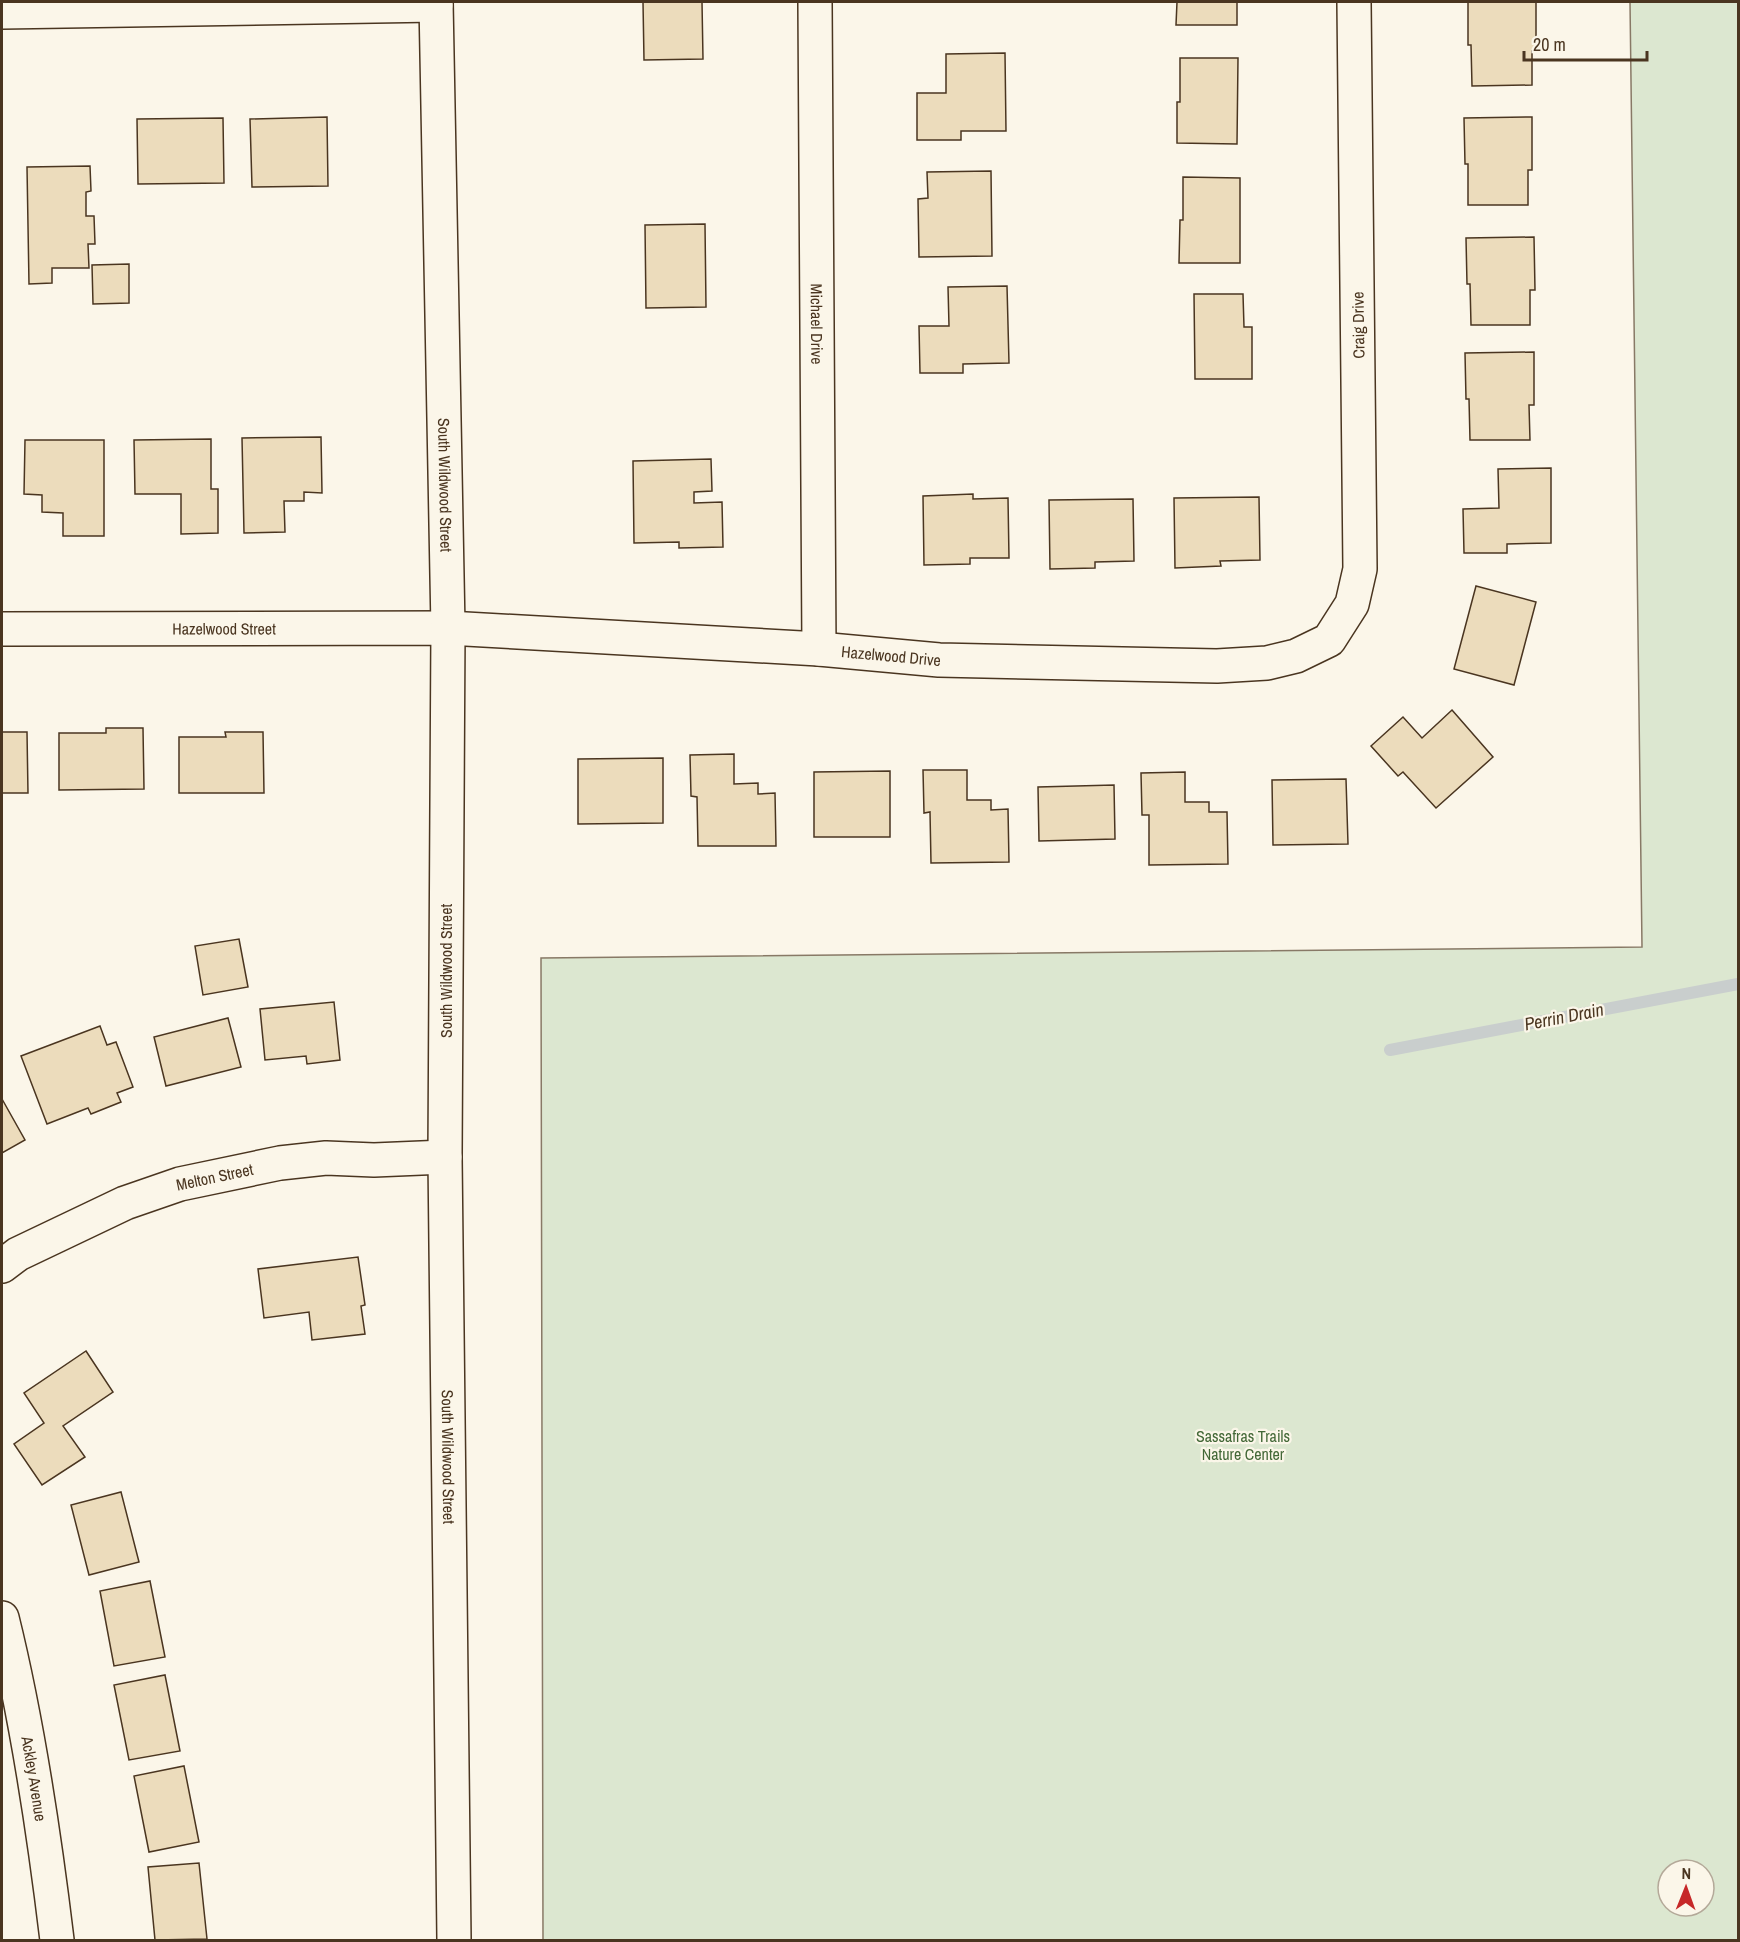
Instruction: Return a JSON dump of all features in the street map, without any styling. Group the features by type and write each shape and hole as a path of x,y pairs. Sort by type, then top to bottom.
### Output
{"street":[{"name":"Michael Drive","path":"815,2 819,649"},
{"name":"Craig Drive","path":"1329,640 1352,604 1360,569 1354,2"},
{"path":"2,12 436,3"},
{"name":"South Wildwood Street","path":"436,3 448,628 445,1157 454,1941"},
{"name":"Hazelwood Drive","path":"448,628 819,649 939,660 1217,666 1267,663 1296,656 1329,640"},
{"name":"Hazelwood Street","path":"2,629 448,628"},
{"name":"Melton Street","path":"2,1266 18,1254 125,1203 180,1184 280,1163 326,1158 374,1160 445,1157"},
{"name":"Ackley Avenue","path":"2,1618 30,1756 57,1941"}],"green space":[{"name":"Sassafras Trails Nature Center","path":"1630,2 1738,2 1738,1940 543,1940 541,958 1642,947"}],"building":[{"path":"643,2 702,2 703,59 644,60"},
{"path":"1177,2 1237,2 1237,25 1176,25"},
{"path":"1468,2 1536,2 1536,51 1532,51 1532,85 1472,86 1471,45 1468,45"},
{"path":"1005,53 1006,131 961,131 961,140 917,140 917,93 946,93 946,54"},
{"path":"1180,58 1238,58 1237,144 1177,143"},
{"path":"327,117 328,186 252,187 250,119"},
{"path":"1532,117 1532,170 1528,170 1528,205 1468,205 1468,164 1465,164 1464,118"},
{"path":"223,118 224,183 138,184 137,119"},
{"path":"90,166 91,191 86,192 86,216 94,216 95,244 88,244 89,268 52,268 52,283 29,284 27,167"},
{"path":"991,171 992,256 919,257 918,199 928,198 927,172"},
{"path":"1183,177 1240,178 1240,263 1179,263 1180,220 1183,220"},
{"path":"705,224 706,307 646,308 645,225"},
{"path":"1534,237 1535,290 1530,290 1530,325 1471,325 1466,238"},
{"path":"129,264 129,303 93,304 92,265"},
{"path":"1007,286 1009,363 963,364 963,373 920,373 919,326 949,326 948,287"},
{"path":"1194,294 1243,294 1244,327 1252,327 1252,379 1195,379"},
{"path":"1534,352 1534,405 1529,405 1530,440 1470,440 1465,353"},
{"path":"321,437 322,493 304,492 304,501 284,501 285,532 244,533 242,438"},
{"path":"211,439 211,489 218,489 218,533 181,534 181,494 135,494 134,440"},
{"path":"25,440 104,440 104,536 63,536 63,513 42,512 42,495 24,494"},
{"path":"711,459 712,491 694,492 694,503 722,502 723,547 679,548 679,542 634,543 633,461"},
{"path":"1551,468 1551,543 1507,544 1507,553 1464,553 1463,509 1499,508 1498,469"},
{"path":"973,494 973,499 1008,498 1009,558 970,558 970,564 924,565 923,496"},
{"path":"1259,497 1260,560 1220,561 1221,566 1175,568 1174,498"},
{"path":"1133,499 1134,561 1095,562 1095,568 1050,569 1049,500"},
{"path":"1476,586 1536,602 1514,685 1454,669"},
{"path":"1452,710 1493,757 1436,808 1403,772 1398,776 1371,746 1403,717 1422,738"},
{"path":"106,728 143,728 144,789 59,790 59,733 106,733"},
{"path":"2,732 27,732 28,793 2,793"},
{"path":"225,732 263,732 264,793 179,793 179,737 226,737"},
{"path":"734,754 734,784 758,783 758,794 775,793 776,846 698,846 697,797 691,796 690,755"},
{"path":"663,758 663,823 578,824 578,759"},
{"path":"923,770 967,770 967,800 991,800 991,810 1008,809 1009,862 931,863 930,812 924,813"},
{"path":"890,771 890,837 814,837 814,772"},
{"path":"1185,772 1185,802 1209,802 1209,812 1227,812 1228,864 1149,865 1149,815 1142,815 1141,773"},
{"path":"1346,779 1348,844 1273,845 1272,780"},
{"path":"1114,785 1115,839 1039,841 1038,787"},
{"path":"239,939 248,987 203,995 195,946"},
{"path":"334,1002 340,1060 307,1064 306,1056 265,1060 260,1009"},
{"path":"228,1018 241,1067 166,1086 154,1037"},
{"path":"100,1026 107,1045 116,1042 133,1087 117,1093 121,1102 91,1114 88,1108 47,1124 21,1056"},
{"path":"2,1099 25,1140 2,1153"},
{"path":"358,1257 365,1305 361,1306 365,1334 312,1340 309,1312 264,1318 258,1269"},
{"path":"86,1351 113,1392 63,1426 85,1457 42,1485 14,1444 44,1423 24,1393"},
{"path":"121,1492 139,1562 89,1575 71,1505"},
{"path":"150,1581 165,1657 114,1666 100,1591"},
{"path":"165,1675 180,1751 129,1760 114,1685"},
{"path":"184,1766 199,1842 149,1852 134,1776"},
{"path":"199,1863 207,1939 155,1940 148,1867"}],"waterway":[{"name":"Perrin Drain","path":"1390,1050 1738,984"}]}
